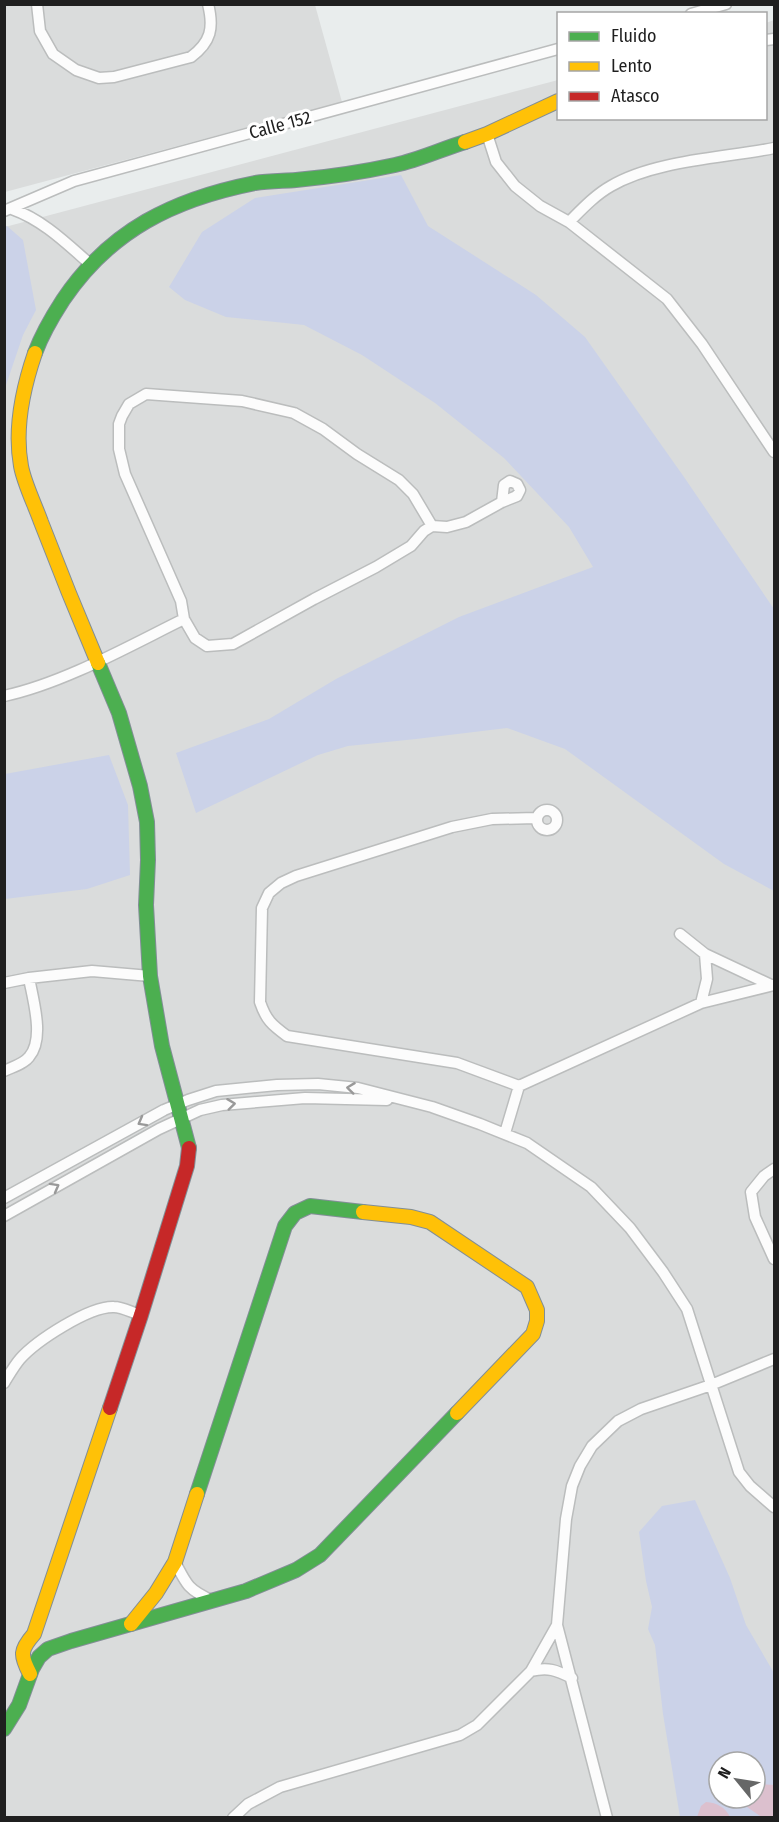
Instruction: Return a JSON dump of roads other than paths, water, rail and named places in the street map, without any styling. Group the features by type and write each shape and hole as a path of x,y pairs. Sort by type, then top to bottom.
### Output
{"street":[{"path":"37,4 40,31 53,54 76,70 99,78 114,77 191,57 201,50 210,33 212,20 208,4"},
{"path":"698,12 726,4"},
{"name":"Calle 152","path":"8,210 74,182 557,49"},
{"path":"30,1674 21,1653 34,1634 141,1315 187,1166 189,1145 162,1046 150,976 146,905 147,822 140,786 119,714 66,588 21,467 19,438 21,408 28,374 39,342 55,312 90,264 133,228 170,208 211,194 257,183 297,180 397,165 488,135 557,101"},
{"path":"488,135 496,162 515,186 540,206 568,222 667,299 702,344 774,452"},
{"path":"568,222 611,186 633,176 667,166 774,148"},
{"path":"8,210 35,219 45,225 90,264"},
{"path":"432,526 413,494 399,480 357,454 323,429 294,413 242,401 146,394 129,404 119,424 119,449 125,474 181,601 184,619 195,638 207,646 232,645 376,567 411,546 424,531 432,526 466,522 502,502"},
{"path":"4,696 23,692 97,661 184,619"},
{"path":"536,818 492,819 452,827 296,876 281,883 270,893 262,908 260,1002 264,1015 271,1024 287,1036 457,1063 519,1086 701,1003 773,985"},
{"path":"680,934 705,954 773,985"},
{"path":"701,1003 707,979 705,954"},
{"path":"4,983 92,971 150,976"},
{"path":"4,1071 28,1059 35,1049 38,1037 29,978"},
{"path":"4,1198 176,1104 216,1091 318,1084 358,1088 432,1107 505,1133 527,1143 591,1187 630,1228 663,1272 687,1309 739,1472 750,1486 774,1507"},
{"path":"505,1133 519,1086"},
{"path":"4,1216 149,1135 200,1110 222,1105 305,1098 408,1101"},
{"path":"774,1169 751,1192 755,1217 774,1259"},
{"path":"4,1729 21,1702 30,1674 45,1652 259,1587 295,1571 320,1555 533,1334 538,1319 536,1303 527,1287 430,1222 411,1217 310,1206 295,1213 285,1226 176,1562 156,1593 131,1624"},
{"path":"4,1383 20,1359 39,1343 80,1316 115,1307 141,1315"},
{"path":"4,1365 20,1359"},
{"path":"608,1818 558,1624 566,1519 572,1486 592,1446 618,1421 641,1409 711,1385 774,1359"},
{"path":"176,1562 187,1586 197,1594 213,1601"},
{"path":"233,1818 248,1804 280,1787 460,1735 477,1725 531,1671 558,1624"},
{"path":"34,1634 45,1652"},
{"path":"531,1671 545,1668 559,1671 572,1678"}]}
